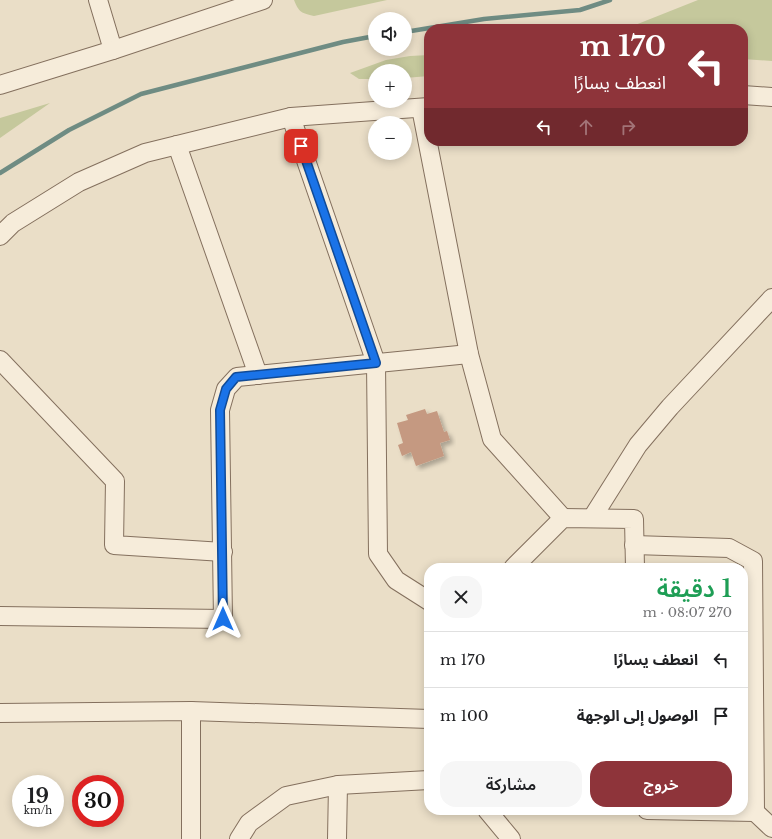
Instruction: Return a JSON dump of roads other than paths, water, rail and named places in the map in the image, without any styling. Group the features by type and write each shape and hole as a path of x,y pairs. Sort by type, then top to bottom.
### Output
{"street":[{"path":"98,0 113,50"},
{"path":"0,85 113,50 263,0"},
{"path":"748,95 772,97"},
{"path":"0,236 13,223 79,182 146,153 291,117 424,107"},
{"path":"291,117 376,363 378,554 396,580 424,598"},
{"path":"177,146 258,375"},
{"path":"432,146 469,354 492,439 563,518"},
{"path":"592,518 638,445 670,407 772,298"},
{"path":"0,616 223,619 220,410 226,389 236,377 469,354"},
{"path":"0,360 115,481 114,545 223,552"},
{"path":"518,563 563,518 634,519 635,563"},
{"path":"634,545 729,548 753,561 755,812"},
{"path":"0,714 191,711 424,719"},
{"path":"191,711 191,839"},
{"path":"239,839 249,823 286,796 338,785 424,780"},
{"path":"337,839 338,785"},
{"path":"748,812 755,812 772,828"},
{"path":"491,815 511,839"}],"waterway":[{"path":"454,24 484,19 580,10 610,0"},
{"path":"412,31 424,29"},
{"path":"0,173 69,130 141,94 343,42 368,37"}]}
